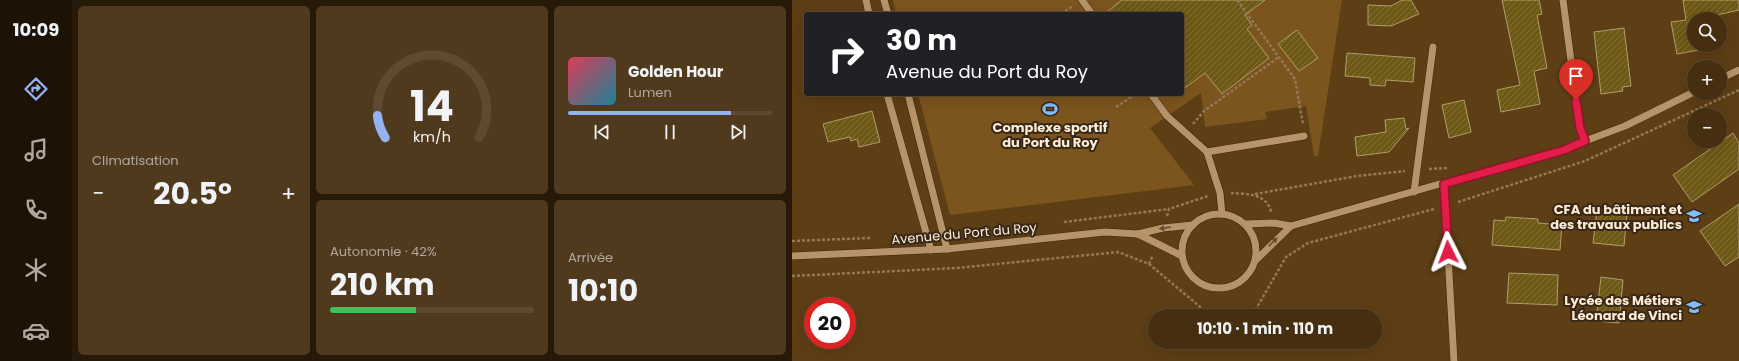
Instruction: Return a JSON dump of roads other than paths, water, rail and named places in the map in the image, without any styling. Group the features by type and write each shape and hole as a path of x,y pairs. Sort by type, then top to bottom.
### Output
{"street":[{"path":"866,0 869,12"},
{"path":"884,0 887,12"},
{"path":"1082,0 1091,12"},
{"path":"1563,0 1580,128 1585,141"},
{"path":"1414,192 1433,47"},
{"path":"1727,76 1739,70"},
{"path":"1246,224 1274,223 1291,226 1564,150 1625,126 1687,95"},
{"path":"888,96 931,250"},
{"path":"909,96 947,249"},
{"path":"1152,96 1167,116 1207,152 1220,193 1222,214 1235,217 1246,224 1253,235 1257,248 1256,260 1251,272 1242,282 1230,287 1217,289 1204,286 1194,279 1186,268 1182,256 1183,243 1187,233 1193,225"},
{"path":"1207,152 1304,136"},
{"path":"1444,184 1454,361"},
{"name":"Avenue du Port du Roy","path":"792,256 947,249 1105,232 1138,234 1163,228 1193,225 1202,218 1222,214"},
{"path":"1256,260 1291,226"},
{"name":"Avenue du Port du Roy","path":"1138,234 1182,256"}],"place":[{"name":"Complexe sportif du Port du Roy","path":"1050,109"},
{"name":"CFA du bâtiment et des travaux publics","path":"1694,216"},
{"name":"Lycée des Métiers Léonard de Vinci","path":"1694,307"}]}
